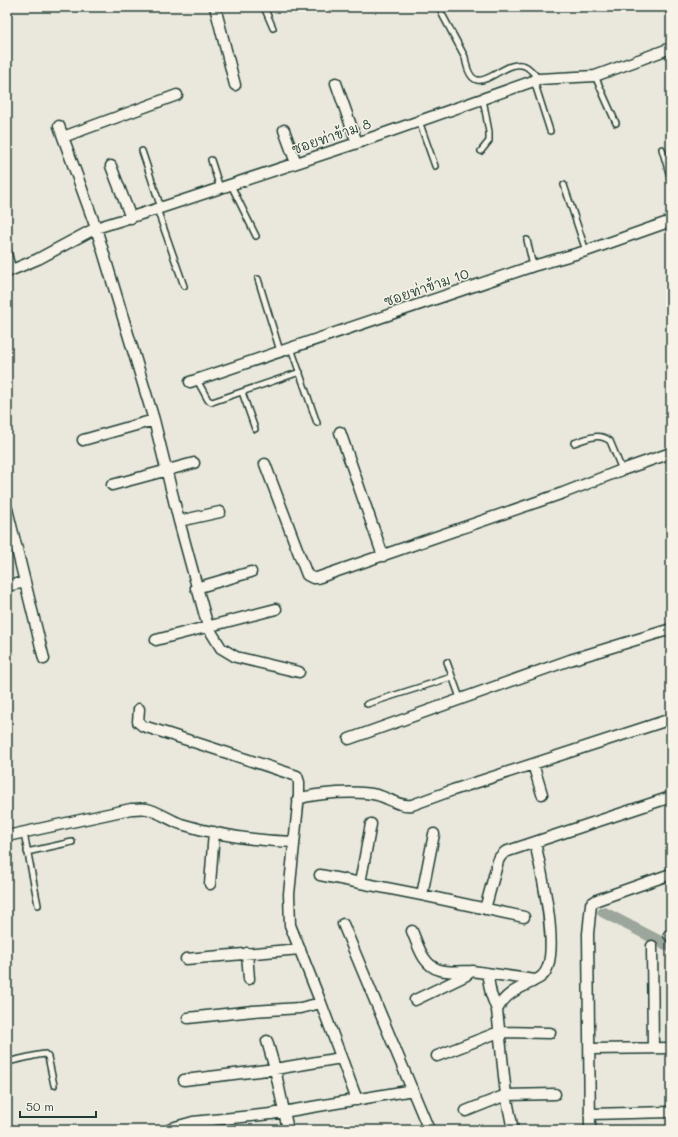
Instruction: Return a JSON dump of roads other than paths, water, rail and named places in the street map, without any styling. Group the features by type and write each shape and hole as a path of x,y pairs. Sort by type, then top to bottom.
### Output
{"street":[{"path":"215,7 235,85"},
{"name":"ซอยท่าข้าม 8","path":"10,271 38,259 96,228 159,209 357,143 537,80 596,76 671,48"},
{"path":"336,83 357,143"},
{"path":"63,137 177,95"},
{"path":"59,126 96,228 154,420 196,588 208,626 221,648 236,657 299,672"},
{"path":"284,130 296,163"},
{"path":"111,166 131,218"},
{"name":"ซอยท่าข้าม 10","path":"194,381 533,266 586,251 671,221"},
{"path":"83,440 154,420"},
{"path":"340,432 383,556"},
{"path":"265,464 309,576 317,578 563,493 671,453"},
{"path":"112,485 194,463"},
{"path":"7,509 44,659"},
{"path":"179,521 220,512"},
{"path":"196,588 252,572"},
{"path":"7,586 25,582"},
{"path":"156,640 276,609"},
{"path":"349,739 460,698 570,660 671,629"},
{"path":"139,709 138,722 143,726 297,776 299,782 298,799 289,894 290,924 357,1100"},
{"path":"298,799 348,793 368,793 378,795 406,806 412,805 453,790 671,719"},
{"path":"533,764 542,794"},
{"path":"485,909 500,857 506,852 671,797"},
{"path":"7,836 132,809 148,809 181,824 214,832 252,839 294,842"},
{"path":"360,883 371,824"},
{"path":"210,884 214,832"},
{"path":"422,895 434,834"},
{"path":"497,1010 501,1001 508,995 542,977 548,968 550,950 550,916 535,842"},
{"path":"590,1130 588,934 591,904 597,900 671,874"},
{"path":"320,875 524,917"},
{"path":"343,924 429,1130"},
{"path":"412,931 422,955 433,968 445,971 472,971 535,980"},
{"path":"652,946 653,1048"},
{"path":"186,959 300,949"},
{"path":"247,953 249,979"},
{"path":"415,1000 465,976 472,971"},
{"path":"487,973 491,994 497,1010 506,1095 513,1130"},
{"path":"188,1018 300,1008 321,1003"},
{"path":"437,1056 499,1032 550,1032"},
{"path":"267,1041 275,1069 288,1130"},
{"path":"590,1050 671,1048"},
{"path":"184,1080 275,1069 341,1058"},
{"path":"169,1130 175,1126 193,1122 285,1112 413,1090"},
{"path":"466,1111 506,1095 555,1094"},
{"path":"590,1114 671,1112"}],"lane":[{"path":"264,7 273,28"},
{"path":"440,7 442,14 465,57 466,64 472,77 479,80 485,80 504,68 520,65 532,71 537,80 550,131"},
{"path":"596,76 616,123"},
{"path":"481,151 489,141 489,132 483,99"},
{"path":"419,121 435,166"},
{"path":"662,149 671,180"},
{"path":"142,151 184,286"},
{"path":"211,160 220,188"},
{"path":"231,185 256,236"},
{"path":"564,185 586,251"},
{"path":"527,240 533,266"},
{"path":"7,247 10,271"},
{"path":"258,279 280,351"},
{"path":"291,348 318,423"},
{"path":"194,381 208,400 212,402 300,372"},
{"path":"242,392 255,429"},
{"path":"574,443 595,436 608,439 622,470"},
{"path":"447,662 460,698"},
{"path":"367,704 452,677"},
{"path":"24,833 38,905"},
{"path":"27,852 72,842"},
{"path":"7,1062 45,1054 48,1056 54,1085"}],"waterway":[{"path":"603,912 671,947"}]}
